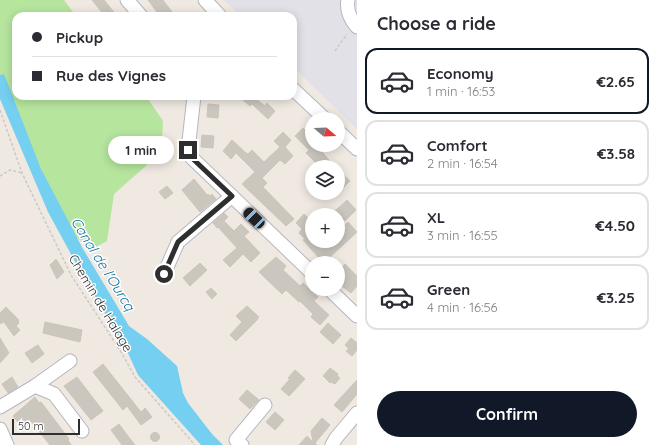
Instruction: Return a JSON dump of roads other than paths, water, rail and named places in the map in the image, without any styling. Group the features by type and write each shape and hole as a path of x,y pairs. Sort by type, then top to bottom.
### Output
{"street":[{"path":"127,0 138,12"},
{"path":"205,0 216,12"},
{"path":"348,0 348,13 352,22 352,30"},
{"path":"297,93 318,112"},
{"path":"194,100 188,150 192,158 305,266"},
{"path":"345,139 357,150"},
{"path":"164,274 178,242 232,196"},
{"path":"336,296 357,316"},
{"path":"0,407 35,386 70,361"},
{"path":"35,386 54,394 82,431"},
{"path":"242,445 236,440 265,405"},
{"path":"332,445 357,413"},
{"path":"0,429 7,445"}],"water":[{"path":"4,74 12,95 12,100 14,100 41,169 83,249 129,326 147,339 177,366 183,393 188,403 212,434 223,445 201,445 138,375 127,351 48,212 0,99 0,75"}],"water label":[{"name":"Canal de l'Ourcq","path":"103,264"}]}
